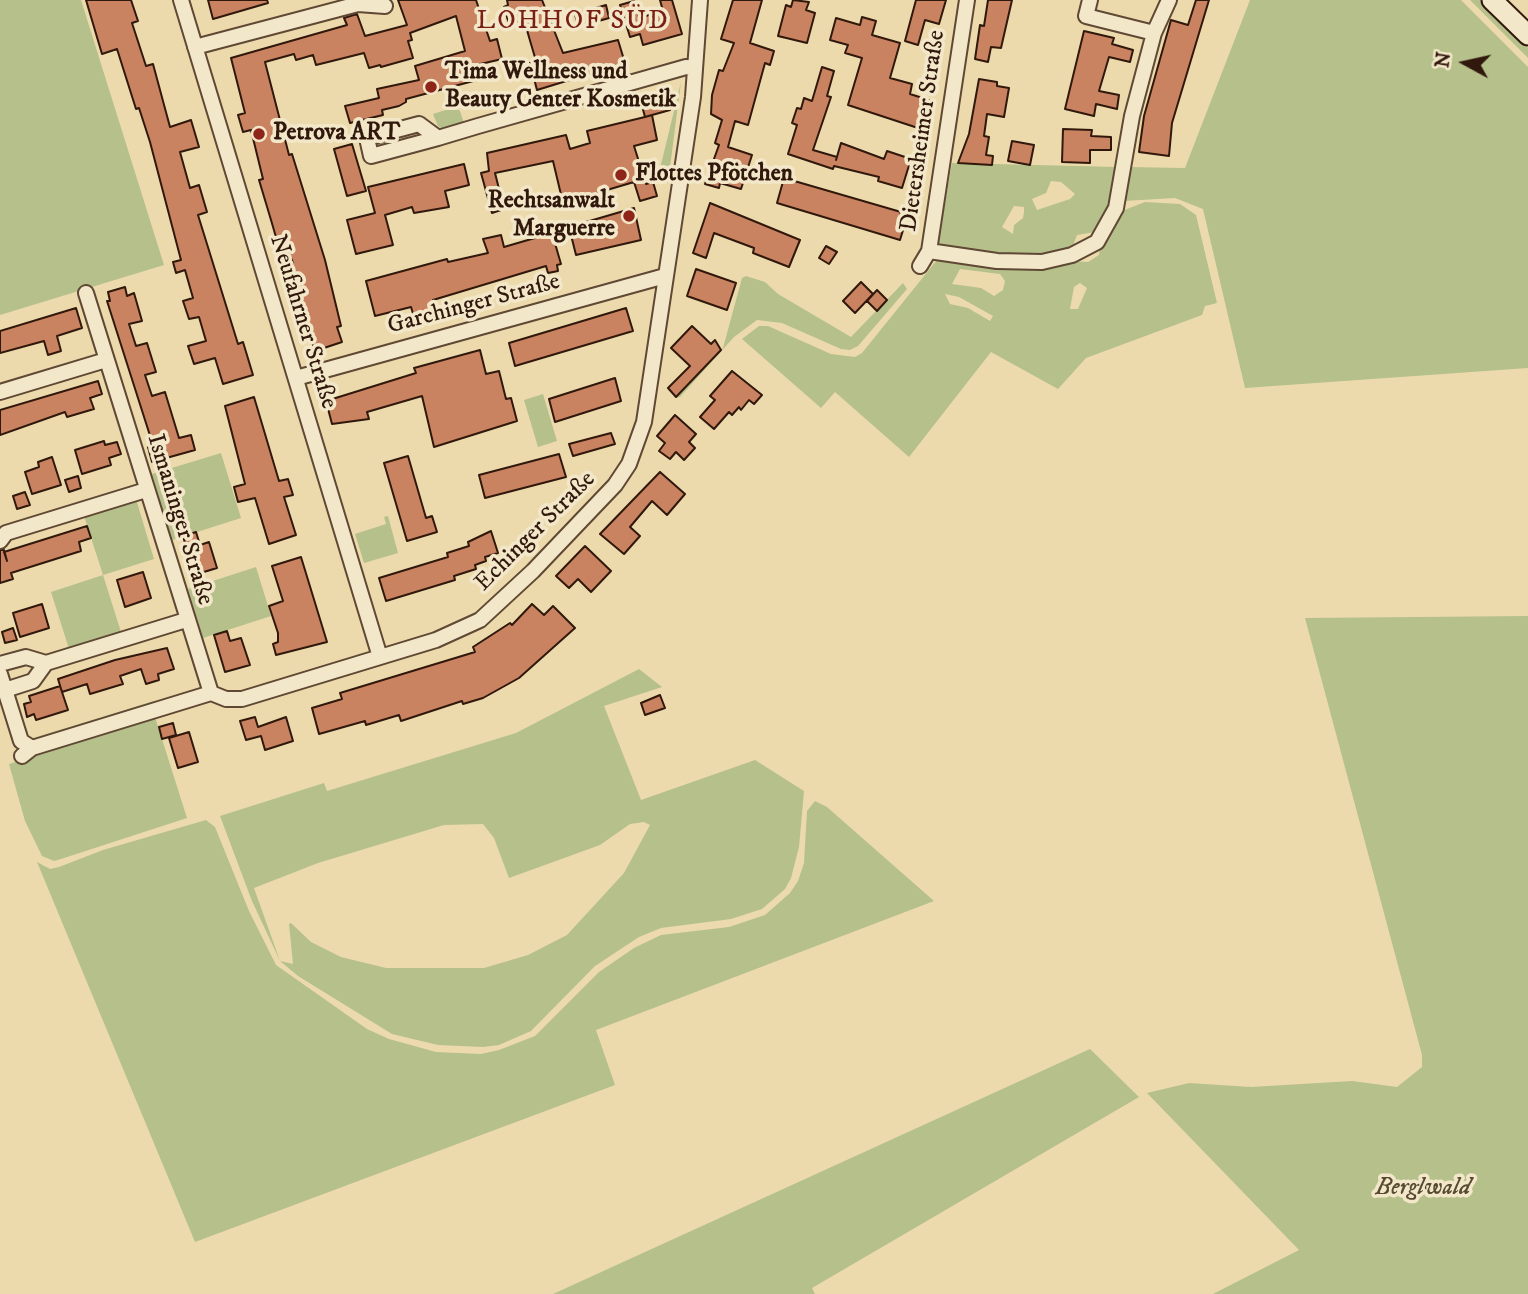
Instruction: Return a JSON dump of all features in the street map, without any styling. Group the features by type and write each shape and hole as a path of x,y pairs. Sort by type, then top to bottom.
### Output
{"main road":[{"path":"1492,0 1528,36"}],"street":[{"name":"Neufahrner Straße","path":"181,0 380,657"},
{"name":"Echinger Straße","path":"5,690 27,752 211,693 226,699 242,699 436,640 480,620 540,564 615,485 629,464 644,422 695,68 700,0"},
{"name":"Dietersheimer Straße","path":"920,266 929,251 967,0"},
{"path":"1090,0 1086,16 1154,33"},
{"path":"929,251 997,261 1042,262 1072,255 1097,242 1116,208 1132,116 1154,33 1169,0"},
{"path":"195,47 358,4 385,6"},
{"path":"438,138 686,67 695,68"},
{"name":"Garchinger Straße","path":"296,378 665,276"},
{"name":"Ismaninger Straße","path":"86,293 186,621 211,693"},
{"path":"0,392 106,359"},
{"path":"2,535 146,491"},
{"path":"0,664 26,657 46,663 186,621"},
{"path":"0,674 5,690 33,681 46,663"}],"green space":[{"path":"0,0 81,0 164,265 0,315"},
{"path":"1250,0 1461,0 1528,67 1528,368 1245,388 1203,209 1175,198 1124,201 1128,167 1185,168"},
{"path":"1470,0 1480,0 1528,48 1528,58"},
{"path":"681,82 668,183 657,181"},
{"path":"455,107 460,111 464,123 443,129 438,126 433,114"},
{"path":"952,163 1118,167 1114,197 1095,232 1077,235 1071,251 1042,258 999,258 944,249 938,243","holes":["1051,181 1061,182 1075,194 1070,199 1037,210 1032,199 1046,193","1014,206 1024,207 1024,212 1023,218 1014,225 1013,234 1002,227"]},
{"path":"1145,202 1180,204 1196,215 1217,303 1205,306 1202,315 1086,358 1058,389 991,352 909,457 835,392 821,408 742,339 759,326 768,326 831,354 855,357 862,353 941,255 1088,262 1099,255 1100,243 1122,211","holes":["960,269 1000,274 1005,281 1003,290 994,296 981,288 952,284","1080,283 1087,288 1078,309 1070,309 1074,287","945,294 959,297 993,316 990,321 968,308 950,304"]},
{"path":"746,276 765,282 778,294 851,337 903,283 907,289 858,346 850,350 841,349 782,323 757,320 734,337 680,397 675,398 723,348 742,278"},
{"path":"543,394 557,441 538,447 524,400"},
{"path":"221,453 241,518 172,540 152,474"},
{"path":"136,499 154,559 103,575 84,516"},
{"path":"388,516 398,553 364,563 355,534 386,524 384,517"},
{"path":"256,567 271,616 203,638 188,589"},
{"path":"103,575 121,632 69,649 51,592"},
{"name":"Berglwald","path":"1528,616 1528,1294 1213,1294 1299,1250 1147,1093 1189,1083 1251,1087 1352,1081 1397,1087 1422,1067 1422,1055 1305,618"},
{"path":"639,669 662,687 604,706 641,800 755,760 804,791 799,847 791,878 785,889 762,909 731,919 661,928 639,937 595,966 531,1031 499,1045 438,1045 392,1034 298,976 280,961 252,901 220,816 324,783 327,791 516,733","holes":["644,822 650,825 624,873 567,935 528,955 484,968 386,968 341,957 311,942 291,923 293,964 280,961 254,888 318,863 444,825 483,824 494,838 509,878 600,845 630,824"]},
{"path":"154,701 156,705 151,707 146,704 116,718 110,715 99,718 95,724 63,730 60,735 30,739"},
{"path":"155,717 187,818 54,861 42,856 25,821 9,764"},
{"path":"815,801 827,807 934,901 596,1030 615,1085 195,1242 37,862 50,869 59,867 103,850 206,820 215,827 249,911 276,965 367,1029 389,1039 436,1052 481,1054 535,1036 599,972 634,948 661,935 729,927 765,915 790,893 798,881 804,863 807,811"},
{"path":"1090,1049 1139,1097 812,1288 815,1294 553,1294"}],"building":[{"path":"86,0 131,0 138,21 132,23 146,66 153,64 170,127 191,120 199,147 180,152 190,188 199,185 207,212 198,215 238,344 243,342 253,375 223,384 215,358 194,364 188,346 206,341 199,317 189,319 183,301 193,298 185,270 176,273 173,262 181,260 150,142 139,108 136,109 117,49 102,54"},
{"path":"208,0 267,0 268,3 213,19"},
{"path":"398,0 476,0 490,41 497,39 502,59 472,66 477,80 406,99 406,102 399,106 382,110 383,115 350,123 345,106 379,98 377,89 419,80 415,66 465,51 456,16 410,33 412,40 408,41 413,58 381,67 369,68 364,53 316,65 313,55 296,60 294,54 265,62 289,155 292,154 325,260 341,326 337,327 342,342 315,351 311,339 306,339 300,319 307,316 296,279 291,280 288,265 293,263 285,242 278,244 259,180 263,179 251,130 243,132 238,115 245,113 231,58 347,25 344,18 357,14 365,36 407,25"},
{"path":"507,0 542,0 563,53 618,40 625,63 537,90 530,63 536,61 524,20 509,24 504,7 508,5"},
{"path":"660,0 672,0 682,34 643,45 640,34 630,37 620,5 634,1 639,18 663,11"},
{"path":"733,0 762,0 750,43 774,51 770,65 765,63 748,125 735,121 728,147 752,155 741,189 720,183 719,188 705,184 719,145 715,143 722,120 711,114 712,95 719,70 723,71 734,43 721,39"},
{"path":"793,0 809,2 806,10 815,13 807,43 778,36 786,5 791,7"},
{"path":"916,0 946,0 939,24 925,20 918,45 905,41"},
{"path":"988,0 1012,0 1001,48 991,47 988,62 975,59 980,25 984,26"},
{"path":"1196,0 1209,0 1172,123 1169,156 1139,152 1144,116 1171,20 1188,25"},
{"path":"606,5 609,18 578,27 575,14"},
{"path":"862,17 876,21 872,35 900,43 890,78 912,84 910,94 929,100 921,129 848,105 862,58 845,53 848,45 830,40 836,18 860,25"},
{"path":"1084,31 1114,38 1112,44 1133,50 1130,62 1109,57 1099,91 1119,95 1117,109 1096,104 1094,116 1065,109"},
{"path":"822,67 834,71 827,96 831,97 813,150 837,157 841,143 884,159 887,151 911,159 902,188 878,181 879,177 834,166 833,169 788,154 797,125 792,123 797,108 801,109 804,98 812,101"},
{"path":"979,79 997,82 997,86 1009,88 1004,117 987,114 984,136 989,137 986,155 993,156 992,165 958,163 969,134"},
{"path":"666,96 670,110 652,115 657,140 634,146 646,184 653,182 657,196 640,201 634,182 563,203 553,161 495,173 504,209 492,213 481,173 489,171 487,153 566,135 570,149 590,143 587,131 645,117 641,102"},
{"path":"1063,129 1092,130 1091,136 1111,137 1111,150 1090,150 1090,163 1062,162"},
{"path":"1012,141 1034,145 1030,165 1008,161"},
{"path":"352,144 366,191 347,196 334,149"},
{"path":"464,164 469,185 445,191 449,207 414,213 412,207 385,215 393,245 356,254 347,220 375,213 368,187"},
{"path":"784,178 901,212 897,225 904,227 900,240 777,203"},
{"path":"710,203 800,240 789,267 753,253 754,248 714,233 706,258 693,253"},
{"path":"634,208 641,240 576,255 569,227"},
{"path":"552,233 561,264 557,265 558,271 548,273 546,266 433,300 436,314 415,320 411,307 375,316 366,281 447,259 448,262 488,253 483,239 501,235 504,247"},
{"path":"826,246 837,252 829,264 819,258"},
{"path":"696,269 736,283 727,310 687,296"},
{"path":"861,282 873,294 855,313 843,301"},
{"path":"125,287 127,296 134,293 142,321 129,324 136,346 147,343 156,372 145,375 152,396 165,392 179,438 191,435 195,450 152,462 148,447 153,445 107,301 110,301 108,292"},
{"path":"877,290 887,300 877,311 867,301"},
{"path":"76,308 82,328 57,336 61,351 48,355 44,341 0,353 0,331"},
{"path":"626,308 633,331 515,366 509,343"},
{"path":"692,326 711,344 715,340 721,350 676,397 668,388 690,366 671,348"},
{"path":"480,350 486,374 499,371 506,399 511,398 517,421 434,447 422,396 367,412 369,419 332,424 326,401 416,373 414,368"},
{"path":"732,371 762,395 754,404 749,400 741,410 739,407 732,415 729,412 714,429 700,417 715,400 710,396"},
{"path":"615,378 621,401 555,422 549,399"},
{"path":"98,381 102,394 90,398 94,409 67,417 65,412 0,435 0,410"},
{"path":"254,397 279,481 288,479 293,495 284,497 296,535 269,544 255,498 238,502 234,487 245,484 225,406"},
{"path":"675,415 696,434 689,442 695,448 684,460 676,452 670,459 659,451 665,443 657,436"},
{"path":"611,433 615,444 573,456 569,444"},
{"path":"104,441 105,445 117,442 121,454 109,458 111,465 82,474 75,450"},
{"path":"559,454 566,477 485,498 479,475"},
{"path":"408,456 426,518 432,516 437,532 407,541 384,463"},
{"path":"52,457 61,485 32,494 25,472 39,467 38,462"},
{"path":"660,472 685,494 667,515 652,501 630,527 640,536 624,554 600,534"},
{"path":"78,476 81,488 69,492 65,480"},
{"path":"25,492 30,505 17,509 13,496"},
{"path":"87,526 91,538 79,542 81,551 11,573 13,579 0,583 0,550 5,552"},
{"path":"491,531 498,553 485,557 486,561 475,565 476,569 454,576 455,580 386,601 379,578 448,557 447,553 469,546 468,542"},
{"path":"196,532 200,545 209,542 217,568 194,575 183,536"},
{"path":"585,546 611,571 591,592 578,579 569,588 556,576"},
{"path":"301,557 327,642 276,655 273,644 278,642 278,633 269,606 283,601 272,566"},
{"path":"143,572 151,598 125,607 117,580"},
{"path":"42,604 49,628 20,637 13,613"},
{"path":"532,604 544,615 553,606 575,628 519,678 483,698 463,704 462,701 401,721 399,715 366,725 365,721 319,734 312,708 342,699 340,693 475,652 473,647 510,623 512,625"},
{"path":"13,628 17,640 5,643 2,632"},
{"path":"227,631 230,641 241,638 250,665 225,672 214,635"},
{"path":"167,648 174,669 158,674 159,680 146,684 141,669 120,676 123,684 90,694 87,684 62,692 58,679 115,660"},
{"path":"60,686 68,710 36,720 34,714 27,717 24,704 31,702 29,696"},
{"path":"660,695 665,708 645,715 641,703"},
{"path":"255,717 258,727 286,717 293,741 265,750 261,736 246,740 240,721"},
{"path":"173,723 176,735 162,739 159,727"},
{"path":"189,732 198,762 178,768 169,738"}],"place":[{"name":"Tima Wellness und Beauty Center Kosmetik","path":"431,87"},
{"name":"Petrova ART","path":"259,134"},
{"name":"Flottes Pfötchen","path":"621,175"},
{"name":"Rechtsanwalt Marguerre","path":"629,216"}],"district":[{"name":"LOHHOF SÜD","path":"573,23"}]}
